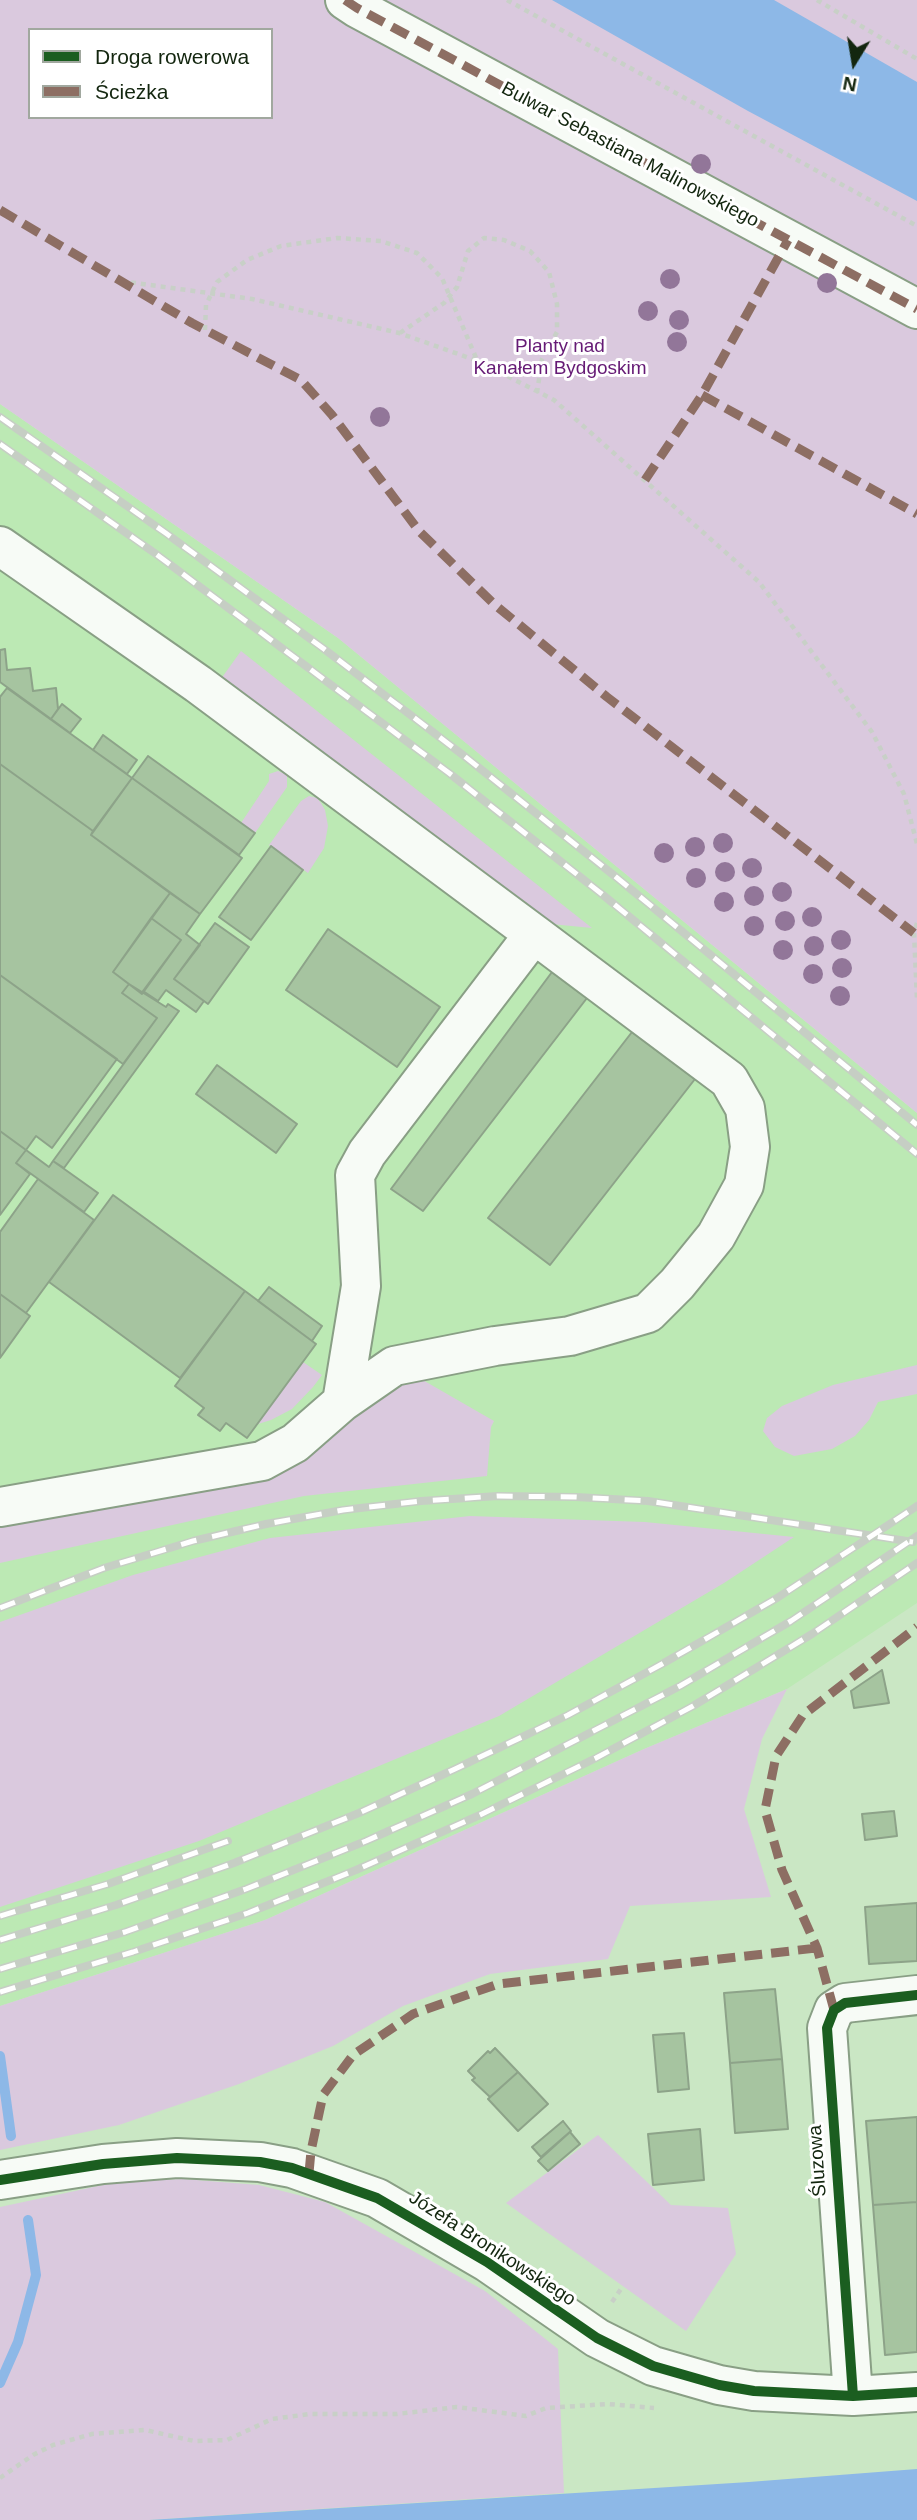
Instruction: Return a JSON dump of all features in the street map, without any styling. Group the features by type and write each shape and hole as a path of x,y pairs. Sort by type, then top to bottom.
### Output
{"street":[{"name":"Bulwar Sebastiana Malinowskiego","path":"345,0 917,309"},
{"path":"0,546 198,684 729,1080 745,1108 750,1147 744,1185 716,1236 677,1284 648,1313 570,1336 495,1346 394,1367 342,1402 295,1443 262,1461 0,1507"},
{"path":"342,1402 360,1286 355,1175 367,1153 534,934"},
{"name":"Śluzowa","path":"853,2396 827,2028 834,2010 845,2003 917,1996"},
{"name":"Józefa Bronikowskiego","path":"0,2180 103,2164 177,2158 220,2158 292,2168 377,2198 487,2262 597,2338 653,2366 695,2379 754,2391 853,2396 917,2392"}],"path":[{"path":"507,0 917,226"},
{"path":"817,0 917,59"},
{"path":"205,330 206,305 217,282 247,260 281,246 337,238 381,241 417,253 442,278 478,361"},
{"path":"399,333 444,303 457,287 468,251 484,238 504,240 530,251 549,272 558,304 557,332 541,359 537,393"},
{"path":"121,281 252,299 399,333 478,361 554,400 759,582 872,732 904,794 917,844"},
{"path":"917,923 914,933 917,1000"},
{"path":"608,2309 623,2286"},
{"path":"0,2478 53,2445 92,2434 145,2430 194,2441 227,2440 272,2419 310,2414 397,2414 457,2407 526,2416 545,2408 608,2404 663,2409 690,2405 695,2379"}],"shaded area":[{"path":"0,404 338,638 917,1113 917,1603 787,1689 644,1749 265,1920 0,2006"}],"green space":[{"name":"Planty nad Kanałem Bydgoskim","path":"0,0 917,0 917,1113 338,638 0,404"},
{"path":"241,651 592,928 551,924 218,683"},
{"path":"278,771 287,775 287,787 255,833 241,823 269,781 269,774"},
{"path":"309,796 317,798 321,803 328,826 324,848 308,873 269,845 301,801"},
{"path":"303,1362 322,1375 292,1409 258,1424"},
{"path":"917,1365 917,1394 878,1402 869,1420 855,1436 832,1449 794,1456 775,1447 763,1431 767,1418 782,1406 833,1385"},
{"path":"421,1379 494,1421 491,1427 487,1476 304,1496 0,1563 0,1524 292,1464 319,1448 381,1388"},
{"path":"470,1516 645,1522 794,1537 724,1583 499,1716 199,1841 0,1907 0,1622 133,1575 270,1538"},
{"path":"787,1689 762,1739 744,1809 771,1897 630,1906 608,1959 490,1974 403,2006 333,2046 239,2084 119,2125 0,2150 0,2006 265,1920 644,1749"},
{"path":"598,2135 671,2205 728,2208 736,2254 686,2331 506,2203"},
{"path":"183,2179 259,2185 325,2202 485,2291 558,2349 564,2493 149,2520 0,2520 0,2207 117,2182"}],"water":[{"path":"552,0 774,0 917,82 917,201 748,111"},
{"path":"917,2469 917,2520 149,2520 749,2482"}],"building":[{"path":"5,649 7,670 30,668 33,691 56,688 58,709 51,719 0,682 0,650"},
{"path":"7,688 132,778 93,831 0,764 0,697"},
{"path":"62,704 81,719 70,733 51,719"},
{"path":"103,735 137,760 127,774 93,750"},
{"path":"148,756 255,833 239,855 132,778"},
{"path":"0,764 93,831 91,835 170,893 113,972 129,984 122,993 157,1018 123,1064 0,975"},
{"path":"132,778 242,858 200,914 91,835"},
{"path":"271,846 303,870 251,940 219,917"},
{"path":"170,893 200,914 186,934 200,945 174,979 204,1001 196,1012 166,990 158,1001 143,991 181,940 151,918"},
{"path":"151,918 181,940 142,994 113,972"},
{"path":"215,923 249,947 208,1004 174,979"},
{"path":"328,929 440,1007 397,1067 286,990"},
{"path":"552,972 587,998 423,1211 391,1189"},
{"path":"0,975 117,1059 52,1148 36,1136 26,1150 0,1131"},
{"path":"129,984 166,1007 168,1004 179,1011 64,1168 53,1161 157,1018 122,993"},
{"path":"632,1032 695,1079 550,1265 488,1218"},
{"path":"217,1065 297,1124 276,1153 196,1094"},
{"path":"0,1131 26,1150 16,1163 30,1174 0,1215"},
{"path":"26,1150 49,1167 53,1161 98,1193 84,1212 16,1163"},
{"path":"38,1179 94,1220 26,1313 0,1294 0,1232"},
{"path":"113,1195 245,1291 180,1378 49,1282"},
{"path":"269,1287 322,1326 312,1341 258,1301"},
{"path":"245,1291 316,1344 247,1438 226,1423 220,1431 198,1415 204,1408 175,1386"},
{"path":"0,1294 30,1316 0,1358"},
{"path":"882,1670 889,1703 854,1708 851,1691"},
{"path":"894,1811 897,1836 865,1840 862,1814"},
{"path":"917,1903 917,1961 869,1964 865,1907"},
{"path":"775,1989 782,2059 730,2063 724,1993"},
{"path":"684,2033 689,2089 658,2092 653,2035"},
{"path":"495,2048 518,2072 490,2097 472,2080 475,2078 468,2071 488,2051 490,2053"},
{"path":"782,2059 788,2129 735,2133 730,2063"},
{"path":"518,2072 548,2104 518,2131 488,2099"},
{"path":"917,2117 917,2202 873,2205 866,2121"},
{"path":"563,2121 571,2131 541,2157 532,2147"},
{"path":"700,2129 704,2180 653,2185 648,2134"},
{"path":"570,2132 580,2144 548,2171 538,2161"},
{"path":"917,2202 917,2352 885,2355 873,2205"}],"waterway":[{"path":"0,2056 11,2136"},
{"path":"0,2383 18,2342 36,2275 28,2220"}],"railway":[{"path":"0,417 167,534 463,755 917,1125"},
{"path":"0,444 156,554 449,773 603,895 917,1154"},
{"path":"0,1608 104,1568 193,1541 343,1510 421,1501 498,1496 648,1501 913,1542"},
{"path":"0,1940 116,1905 234,1863 359,1813 455,1769 568,1715 662,1664 777,1598 917,1506"},
{"path":"0,1969 125,1932 246,1889 366,1841 472,1794 680,1686 791,1621 917,1536"},
{"path":"0,1992 133,1952 248,1913 356,1870 480,1815 596,1758 693,1706 812,1634 917,1563"},
{"path":"0,1916 108,1884 228,1841"}],"marked path":[{"path":"345,0 917,309"},
{"path":"0,210 192,323 301,380 332,415 419,531 494,604 607,697 914,933"},
{"path":"645,480 702,395 788,240"},
{"path":"702,395 917,514"},
{"path":"834,2010 817,1948 782,1870 765,1810 776,1756 803,1715 917,1627"},
{"path":"309,2173 323,2095 353,2055 413,2014 498,1984 817,1948"}],"cycle path":[{"path":"853,2396 827,2028 834,2010 845,2003 917,1995"},
{"path":"0,2180 103,2164 177,2158 260,2162 292,2168 377,2198 487,2262 597,2338 653,2366 719,2385 754,2391 853,2396 917,2392"}]}
